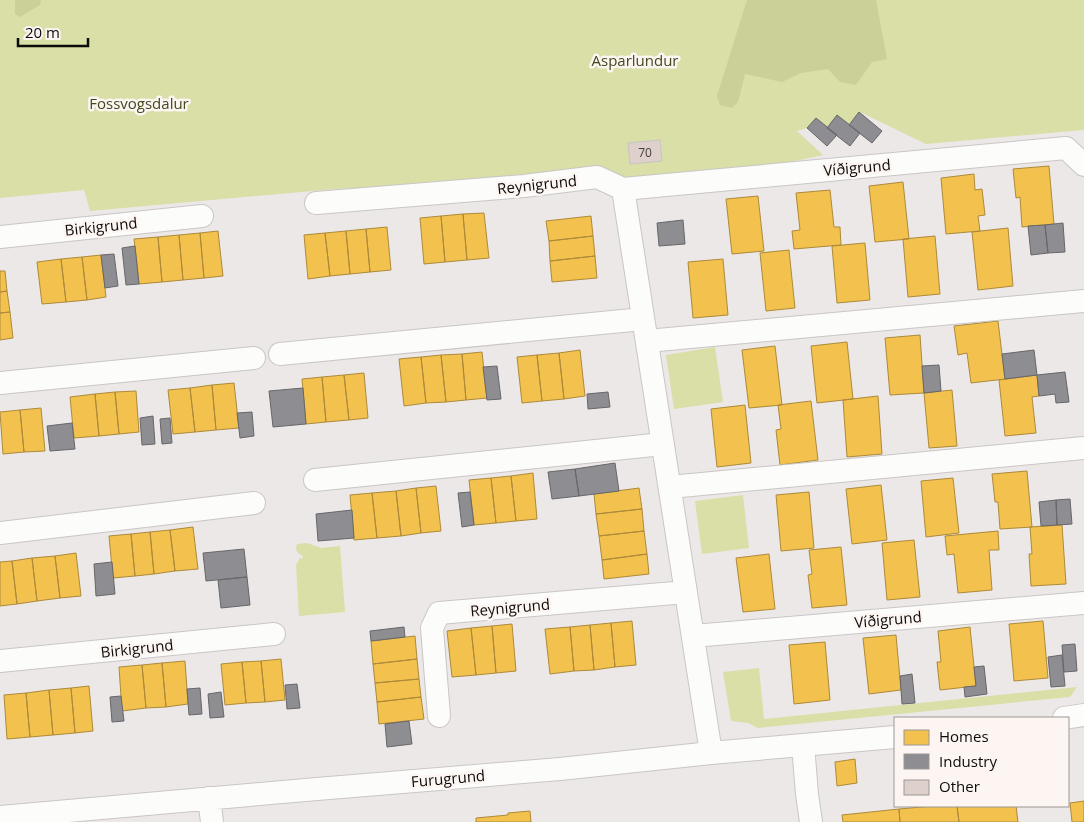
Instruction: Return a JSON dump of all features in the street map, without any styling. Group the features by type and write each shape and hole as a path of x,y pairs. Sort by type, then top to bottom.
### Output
{"street":[{"name":"Víðigrund","path":"623,188 1066,148 1084,165"},
{"name":"Reynigrund","path":"316,203 524,186 597,177 623,188"},
{"path":"623,188 711,753"},
{"name":"Birkigrund","path":"0,237 202,216"},
{"path":"647,342 1084,301"},
{"path":"280,354 643,319"},
{"path":"0,384 254,358"},
{"path":"315,480 663,444"},
{"path":"670,487 1084,448"},
{"path":"0,532 254,504"},
{"name":"Reynigrund","path":"439,716 432,628 439,613 686,592"},
{"name":"Víðigrund","path":"693,636 1084,602"},
{"name":"Birkigrund","path":"0,661 274,634"},
{"path":"1069,717 1084,715"},
{"name":"Furugrund","path":"0,817 560,769 711,753 894,737"},
{"path":"803,745 810,822"},
{"path":"210,798 212,822"}],"green space":[{"name":"Fossvogsdalur","path":"0,0 1084,0 1084,130 926,144 860,112 849,125 827,128 816,118 807,128 797,131 823,155 704,181 597,177 335,189 90,211 84,190 0,198"},
{"path":"15,0 41,0 40,5 20,17 15,14"},
{"path":"747,0 876,0 887,59 872,62 856,85 840,82 828,69 801,73 782,82 745,74 738,102 732,108 720,105 717,96"},
{"path":"715,347 723,402 674,409 666,355"},
{"path":"743,495 749,548 702,554 695,501"},
{"path":"307,543 321,548 340,546 345,612 299,616 296,565 300,558 303,559 302,555 296,550 297,544"},
{"path":"759,668 764,719 1077,687 1070,697 758,728 748,723 731,721 723,672"}],"building: Homes":[{"path":"1049,166 1054,224 1022,227 1020,197 1016,198 1013,169"},
{"path":"974,174 975,190 982,189 985,215 978,216 980,231 946,234 941,178"},
{"path":"903,182 909,239 875,242 869,186"},
{"path":"830,190 834,227 840,227 841,245 794,249 792,231 800,230 796,193"},
{"path":"758,196 764,251 732,254 726,199"},
{"path":"484,213 489,258 467,260 463,214"},
{"path":"463,214 467,260 445,262 441,216"},
{"path":"441,216 445,262 424,264 420,218"},
{"path":"591,216 593,236 549,241 546,221"},
{"path":"387,227 391,270 370,272 366,229"},
{"path":"1008,228 1013,286 978,290 972,232"},
{"path":"366,229 370,272 350,274 346,231"},
{"path":"218,231 223,276 204,278 200,233"},
{"path":"346,231 350,274 330,276 325,233"},
{"path":"200,233 204,278 183,280 179,235"},
{"path":"325,233 330,276 308,279 304,235"},
{"path":"179,235 183,280 162,282 158,237"},
{"path":"593,236 595,256 550,261 549,241"},
{"path":"935,236 940,294 908,297 903,239"},
{"path":"158,237 162,282 139,284 134,239"},
{"path":"865,243 870,300 837,303 832,246"},
{"path":"789,250 795,308 766,311 760,253"},
{"path":"101,255 106,297 87,300 82,257"},
{"path":"595,256 597,278 552,282 550,261"},
{"path":"82,257 87,300 66,302 61,259"},
{"path":"61,259 66,302 42,304 37,262"},
{"path":"723,259 728,315 693,318 688,262"},
{"path":"0,271 5,271 7,291 0,292"},
{"path":"7,291 10,312 0,313 0,292"},
{"path":"10,312 13,338 0,340 0,313"},
{"path":"998,321 1005,379 971,383 967,353 958,355 954,326"},
{"path":"920,335 924,393 890,395 885,338"},
{"path":"847,342 853,399 817,403 811,346"},
{"path":"775,346 782,405 749,408 742,350"},
{"path":"580,350 585,396 564,399 559,353"},
{"path":"482,352 487,398 466,400 462,354"},
{"path":"559,353 564,399 542,401 537,355"},
{"path":"462,354 466,400 446,402 441,355"},
{"path":"441,355 446,402 426,403 421,357"},
{"path":"537,355 542,401 522,403 517,357"},
{"path":"421,357 426,403 404,406 399,359"},
{"path":"364,373 368,418 349,420 344,375"},
{"path":"344,375 349,420 326,422 322,377"},
{"path":"1037,375 1039,396 1032,397 1036,433 1005,436 999,380"},
{"path":"322,377 326,422 306,424 302,379"},
{"path":"234,383 239,428 216,430 212,385"},
{"path":"212,385 216,430 195,432 190,388"},
{"path":"190,388 195,432 173,434 168,390"},
{"path":"952,390 957,446 929,448 924,393"},
{"path":"136,391 139,432 119,434 115,392"},
{"path":"115,392 119,434 99,436 95,394"},
{"path":"95,394 99,436 74,438 70,397"},
{"path":"878,396 882,454 847,457 843,400"},
{"path":"811,401 818,460 780,465 776,430 781,429 778,405"},
{"path":"745,405 751,463 717,467 711,409"},
{"path":"41,408 45,451 24,452 20,410"},
{"path":"20,410 24,452 3,454 0,412"},
{"path":"1027,471 1032,527 1000,529 998,502 995,502 992,474"},
{"path":"533,473 537,519 516,521 511,476"},
{"path":"511,476 516,521 496,523 491,478"},
{"path":"491,478 496,523 474,525 469,480"},
{"path":"953,478 959,533 926,537 921,481"},
{"path":"881,485 887,540 852,544 846,489"},
{"path":"436,486 441,531 421,533 416,488"},
{"path":"416,488 421,533 401,536 396,491"},
{"path":"639,488 642,509 596,514 594,494"},
{"path":"396,491 401,536 377,538 372,493"},
{"path":"809,492 814,548 781,551 776,495"},
{"path":"372,493 377,538 354,540 350,495"},
{"path":"642,509 644,531 599,536 596,514"},
{"path":"1062,525 1066,584 1031,586 1029,554 1032,554 1030,527"},
{"path":"193,527 198,569 175,571 170,530"},
{"path":"170,530 175,571 154,574 150,532"},
{"path":"644,531 647,554 602,560 599,536"},
{"path":"998,531 999,550 989,550 992,590 958,593 954,554 947,555 945,536"},
{"path":"150,532 154,574 135,576 131,534"},
{"path":"131,534 135,576 113,578 109,536"},
{"path":"914,540 920,597 887,600 882,543"},
{"path":"841,547 847,605 812,608 808,575 812,574 809,550"},
{"path":"76,553 81,596 60,598 55,556"},
{"path":"647,554 649,574 604,579 602,560"},
{"path":"769,554 775,609 743,612 736,558"},
{"path":"55,556 60,598 37,601 32,558"},
{"path":"32,558 37,601 17,604 12,561"},
{"path":"12,561 17,604 0,606 0,562"},
{"path":"632,621 636,665 615,667 611,623"},
{"path":"1043,621 1048,678 1014,681 1009,624"},
{"path":"611,623 615,667 594,670 590,625"},
{"path":"512,624 516,671 496,673 492,626"},
{"path":"590,625 594,670 574,671 570,627"},
{"path":"492,626 496,673 476,675 471,628"},
{"path":"570,627 574,671 550,674 545,629"},
{"path":"970,627 976,686 940,690 937,662 941,662 938,631"},
{"path":"471,628 476,675 452,677 447,631"},
{"path":"896,635 901,690 869,694 863,638"},
{"path":"415,636 417,659 373,664 371,641"},
{"path":"825,642 830,700 794,704 789,645"},
{"path":"281,659 285,700 265,702 261,661"},
{"path":"417,659 419,679 375,683 373,664"},
{"path":"185,661 188,704 166,707 162,663"},
{"path":"261,661 265,702 246,703 242,662"},
{"path":"242,662 246,703 225,705 221,664"},
{"path":"162,663 166,707 146,708 142,665"},
{"path":"142,665 146,708 122,711 119,667"},
{"path":"419,679 421,697 377,702 375,683"},
{"path":"89,686 93,731 75,733 71,688"},
{"path":"71,688 75,733 53,735 49,690"},
{"path":"49,690 53,735 30,737 26,693"},
{"path":"26,693 30,737 7,739 4,695"},
{"path":"421,697 424,719 379,724 377,702"},
{"path":"855,759 857,783 837,786 835,762"},
{"path":"1084,801 1084,822 1072,822 1070,803"},
{"path":"957,807 959,822 900,822 899,809"},
{"path":"957,807 1016,807 1018,822 959,822"},
{"path":"899,809 900,822 843,822 842,815"},
{"path":"530,811 531,822 476,822 476,818"}],"building: Industry":[{"path":"859,112 882,131 872,143 849,125"},
{"path":"837,115 860,133 850,146 827,128"},
{"path":"816,118 837,135 827,146 807,128"},
{"path":"683,220 685,244 659,246 657,223"},
{"path":"1063,223 1065,252 1048,253 1045,225"},
{"path":"1045,225 1048,253 1031,255 1028,226"},
{"path":"135,246 139,284 126,285 122,248"},
{"path":"114,254 118,286 105,288 101,255"},
{"path":"1034,350 1037,375 1005,379 1002,354"},
{"path":"939,365 941,391 924,393 922,366"},
{"path":"497,366 501,399 487,400 483,367"},
{"path":"1065,372 1069,402 1056,403 1055,394 1039,396 1037,375"},
{"path":"303,388 306,424 273,427 269,391"},
{"path":"608,392 610,407 588,409 587,394"},
{"path":"252,412 254,436 240,438 237,413"},
{"path":"153,416 155,444 142,445 140,418"},
{"path":"170,418 172,443 162,444 160,419"},
{"path":"72,423 75,449 50,451 47,426"},
{"path":"615,463 619,491 579,496 575,469"},
{"path":"575,469 579,496 552,499 548,472"},
{"path":"470,492 474,525 462,527 458,493"},
{"path":"1070,499 1072,524 1057,525 1056,500"},
{"path":"1056,500 1057,525 1041,526 1039,502"},
{"path":"352,510 354,538 318,541 316,514"},
{"path":"244,549 247,577 206,581 203,553"},
{"path":"112,562 115,594 96,596 94,564"},
{"path":"247,577 250,605 221,608 218,580"},
{"path":"404,627 405,637 371,641 370,631"},
{"path":"1075,644 1077,671 1064,672 1062,645"},
{"path":"1062,655 1065,686 1051,687 1048,657"},
{"path":"984,666 987,694 965,697 964,687 976,686 974,667"},
{"path":"912,674 915,703 902,704 900,676"},
{"path":"297,684 300,708 287,709 285,685"},
{"path":"200,688 202,714 189,715 187,689"},
{"path":"221,692 224,717 210,718 208,694"},
{"path":"121,696 124,721 112,722 110,697"},
{"path":"409,721 412,744 387,747 385,724"}],"building: Other":[{"path":"660,140 662,161 630,164 628,143"}],"park label":[{"name":"Asparlundur","path":"635,60"}]}
